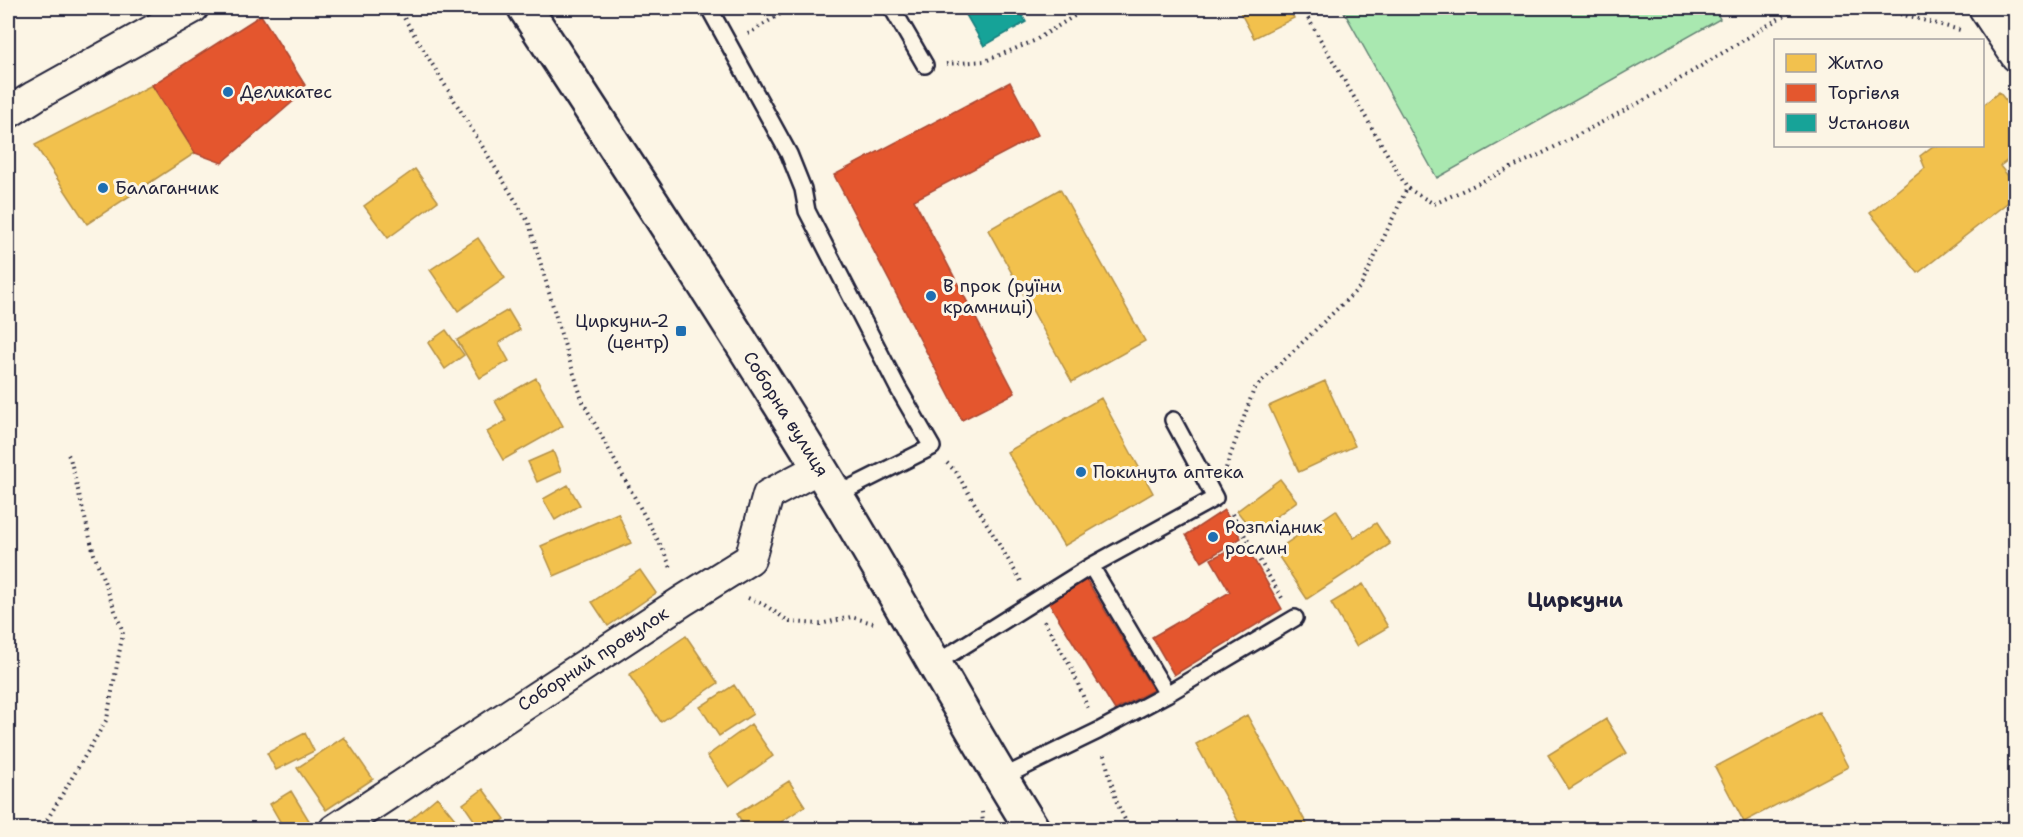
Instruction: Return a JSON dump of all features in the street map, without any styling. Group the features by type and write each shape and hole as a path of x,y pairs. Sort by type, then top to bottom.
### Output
{"street":[{"path":"8,114 35,96 193,8"},
{"name":"Соборна вулиця","path":"525,8 690,260 836,495 933,664 990,790 1033,830"},
{"path":"1984,8 2011,49"},
{"name":"Соборний провулок","path":"334,830 750,559 768,495 819,468"}],"lane":[{"path":"709,8 789,154 803,189 807,212 898,388 932,447 836,495"},
{"path":"892,8 925,65"},
{"path":"933,664 1091,566 1215,498 1173,420"},
{"path":"1091,566 1167,694"},
{"path":"990,790 1167,694 1294,618"}],"path":[{"path":"398,8 529,223 583,402 662,548 684,600"},
{"path":"730,45 790,8"},
{"path":"925,65 986,61 1034,41 1088,8"},
{"path":"1302,8 1407,188 1434,204 1543,153 1652,96 1796,8"},
{"path":"1877,8 1978,39"},
{"path":"1984,41 2011,49"},
{"path":"1294,618 1230,510 1215,498 1254,390 1361,286 1407,188"},
{"path":"41,830 107,718 123,632 94,554 67,453"},
{"path":"746,597 764,604 790,622 820,624 851,617 877,624"},
{"path":"1098,731 1117,803 1130,830"},
{"path":"979,830 983,824 990,790"}],"green space":[{"path":"1342,8 1714,8 1720,19 1437,178"}],"building: Житло":[{"path":"1238,8 1288,8 1294,18 1254,38"},
{"name":"Балаганчик","path":"152,85 195,153 87,224 35,145"},
{"path":"1999,92 2016,113 2016,154 2000,166 2016,186 2016,196 1918,273 1870,213 1925,168 1920,156 1932,147 1984,147 1984,104"},
{"path":"415,169 438,201 388,238 364,206"},
{"path":"1060,189 1145,341 1072,382 988,230"},
{"path":"478,238 505,278 458,311 430,270"},
{"path":"508,310 520,330 499,343 509,361 480,378 457,340"},
{"path":"446,330 464,355 445,369 428,343"},
{"path":"536,378 563,426 503,460 487,432 506,421 495,401"},
{"path":"1325,381 1355,446 1299,472 1269,406"},
{"name":"Покинута аптека","path":"1101,398 1153,493 1064,546 1007,452"},
{"path":"553,451 561,471 537,482 528,462"},
{"path":"1280,479 1297,501 1254,533 1237,511"},
{"path":"568,485 580,505 555,520 543,499"},
{"path":"1336,510 1354,538 1376,523 1390,544 1307,599 1275,551"},
{"path":"618,513 631,543 554,576 541,546"},
{"path":"640,570 656,593 608,626 592,602"},
{"path":"1363,584 1388,627 1356,646 1331,603"},
{"path":"686,636 718,683 661,722 629,675"},
{"path":"734,685 753,714 719,736 700,707"},
{"path":"1819,712 1848,767 1744,822 1715,767"},
{"path":"1247,715 1310,830 1243,830 1196,744"},
{"path":"1606,719 1627,753 1569,789 1548,755"},
{"path":"751,724 773,756 729,787 707,756"},
{"path":"305,733 314,751 276,770 267,753"},
{"path":"344,737 373,779 326,810 297,768"},
{"path":"789,781 805,806 769,830 747,830 737,814"},
{"path":"483,789 505,819 490,830 481,830 463,804"},
{"path":"291,791 313,827 308,830 285,830 270,804"},
{"path":"437,797 464,830 399,830 399,829"}],"building: Торгівля":[{"name":"Деликатес","path":"261,15 305,85 296,99 222,163 195,153 152,85"},
{"name":"В прок (руїни крамниці)","path":"1010,82 1038,135 914,200 1015,393 962,420 834,175"},
{"name":"Розплідник рослин","path":"1224,510 1241,538 1202,562 1186,535"},
{"path":"1244,542 1282,609 1174,675 1152,637 1230,592 1211,559"},
{"path":"1086,579 1153,690 1115,710 1047,600"}],"building: Установи":[{"path":"962,8 1018,8 1026,22 984,46"}],"place":[{"name":"Деликатес","path":"228,92"},
{"name":"Балаганчик","path":"103,188"},
{"name":"В прок (руїни крамниці)","path":"931,296"},
{"name":"Циркуни-2 (центр)","path":"681,331"},
{"name":"Покинута аптека","path":"1081,472"},
{"name":"Розплідник рослин","path":"1213,537"}],"district":[{"name":"Циркуни","path":"1575,600"}]}
